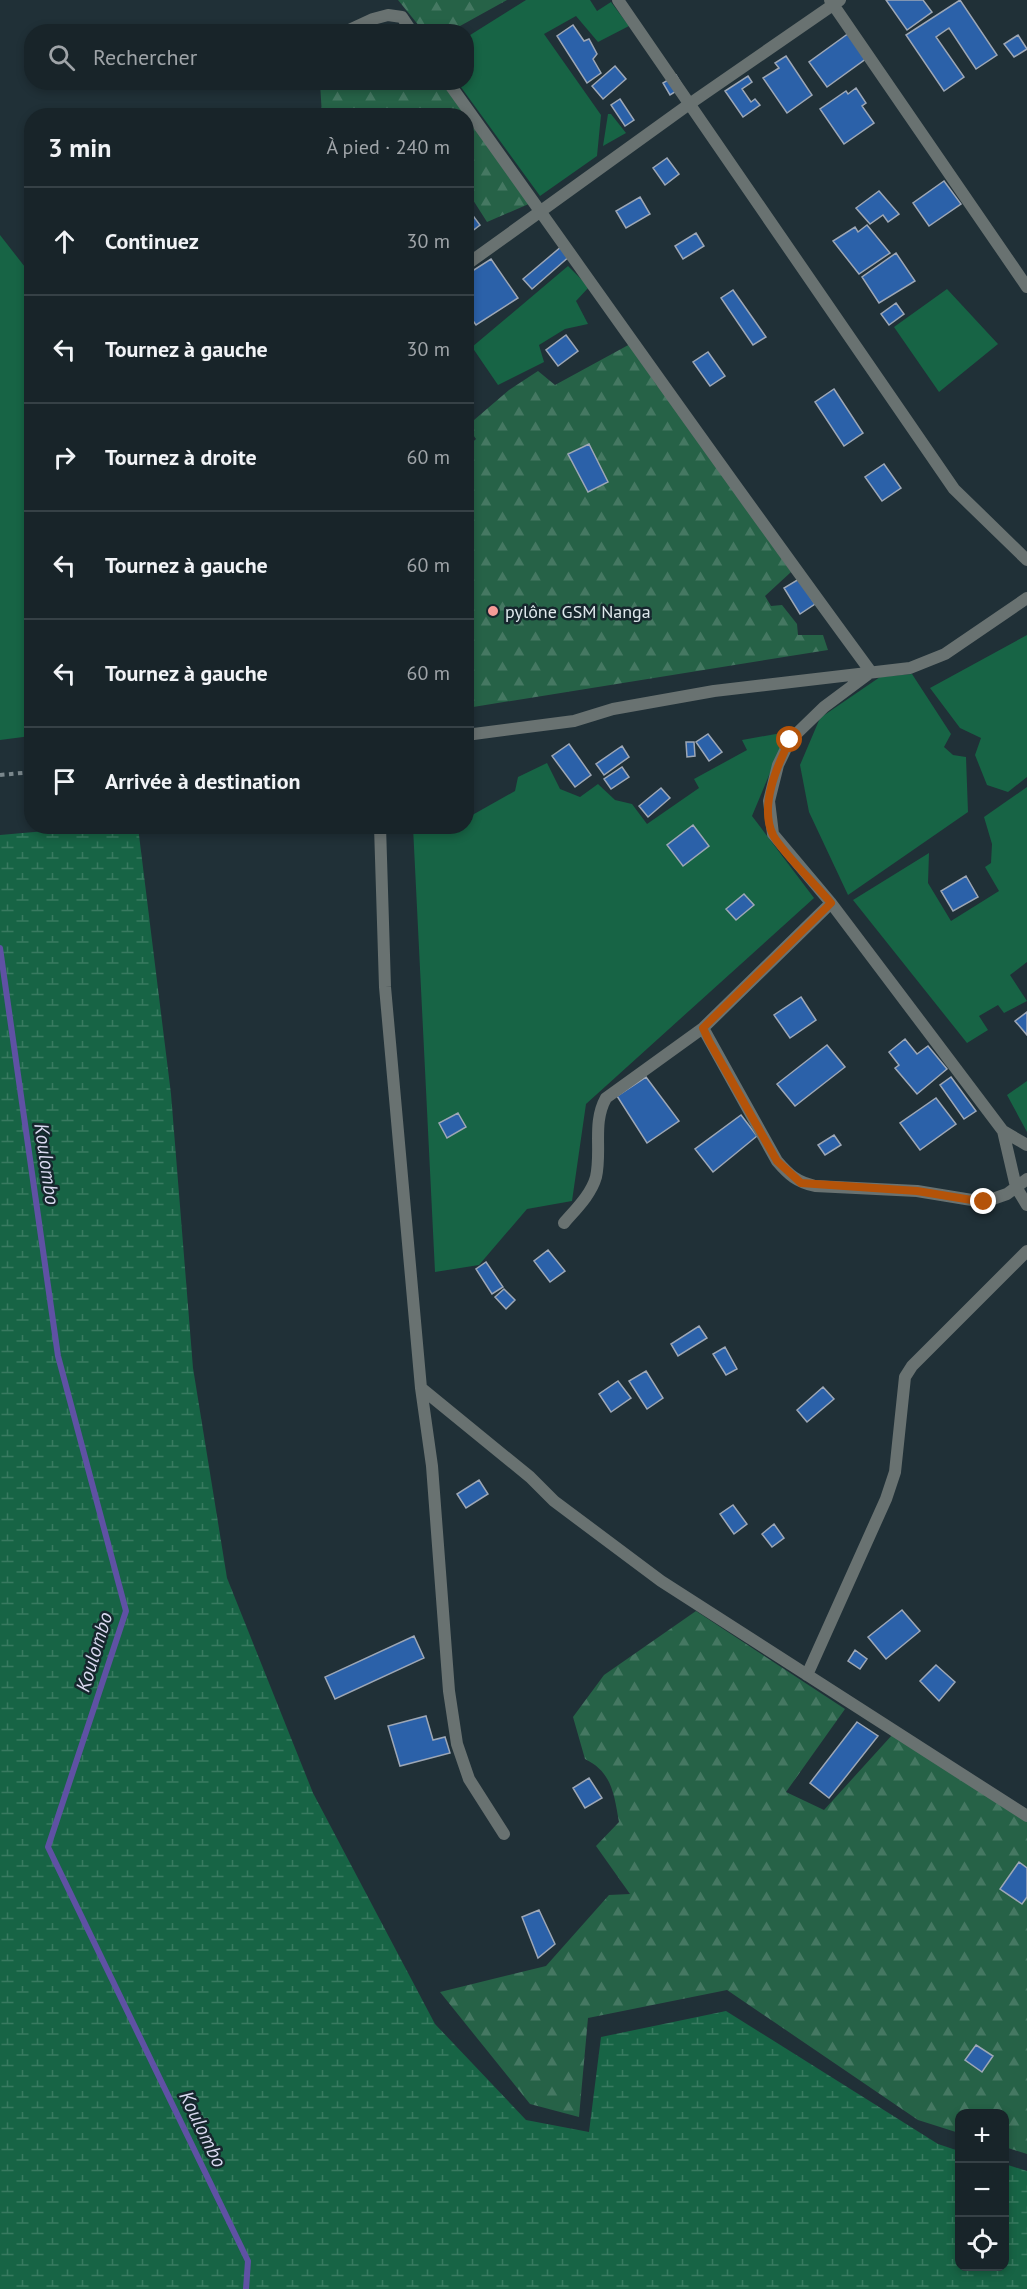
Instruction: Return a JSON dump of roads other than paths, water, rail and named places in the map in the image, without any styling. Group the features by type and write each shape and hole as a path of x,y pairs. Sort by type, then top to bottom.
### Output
{"street":[{"path":"618,0 954,489 1027,560"},
{"path":"474,260 835,2 1027,287"},
{"path":"365,24 388,15 402,17 407,24"},
{"path":"454,90 466,108"},
{"path":"474,119 751,509 872,672"},
{"path":"474,734 574,721 613,710 714,691 910,668 929,662 968,640 1027,598"},
{"path":"872,672 824,707 790,740 778,765 769,801 773,834 831,903 1003,1131 1027,1145"},
{"path":"380,834 385,987 421,1388 432,1466 449,1691 458,1743 469,1779 504,1834"},
{"path":"564,1223 587,1195 596,1177 598,1123 600,1108 606,1098 703,1028 831,903"},
{"path":"703,1028 777,1161 801,1183 917,1191 984,1202 996,1200 1027,1179"},
{"path":"1003,1131 1016,1187 1027,1205"},
{"path":"807,1675 892,1481 905,1377 912,1366 1027,1251"},
{"path":"421,1388 530,1478 554,1501 662,1581 1027,1816"}],"waterway":[{"name":"Koulombo","path":"0,948 58,1356 126,1611 48,1847 248,2261 246,2289"}],"place":[{"name":"pylône GSM Nanga","path":"493,611"}]}
